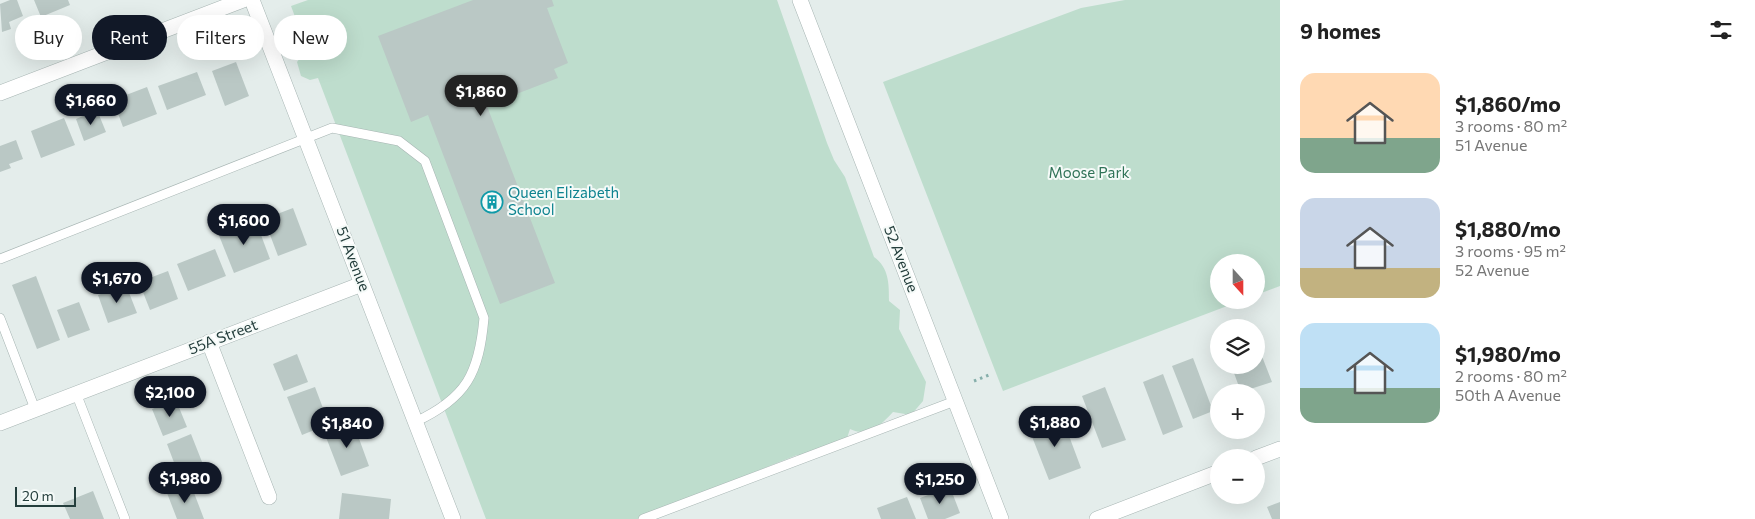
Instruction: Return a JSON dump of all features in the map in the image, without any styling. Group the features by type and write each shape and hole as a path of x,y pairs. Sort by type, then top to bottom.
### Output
{"street":[{"path":"0,93 243,0"},
{"name":"51 Avenue","path":"252,0 453,519"},
{"name":"52 Avenue","path":"800,0 1001,519"},
{"name":"55A Street","path":"0,423 362,284"},
{"path":"209,342 269,497"},
{"path":"1265,455 1280,449"},
{"path":"1097,519 1210,475"}],"lane":[{"path":"0,259 332,128 399,141 425,161 484,318 482,344 474,370 463,388 439,411 415,422"},
{"path":"0,318 35,409"},
{"path":"76,393 125,519"},
{"path":"643,519 955,401"}],"path":[{"path":"974,381 989,375"}],"green space":[{"path":"308,0 777,0 827,143 834,160 845,177 874,257 883,266 887,276 889,301 900,310 899,329 926,382 923,401 911,415 893,412 874,429 863,432 850,429 847,438 807,456 797,455 752,473 751,480 738,488 723,490 651,519 486,519 318,78 310,80 301,76 297,62 299,60 347,60 347,15 294,15 291,6"},
{"name":"Moose Park","path":"1125,0 1280,0 1280,286 1265,292 1265,254 1210,254 1210,309 1219,309 1003,391 883,82 1081,8"}],"building":[{"path":"10,0 17,0 23,15 15,15 15,19 9,22 11,29 2,32 0,4"},
{"path":"34,0 68,0 70,5 46,15 40,15"},
{"name":"Queen Elizabeth School","path":"473,0 552,0 554,6 547,8 568,63 554,69 558,78 498,101 494,88 482,93 555,283 500,304 428,115 411,122 378,36"},
{"path":"236,62 249,96 225,106 212,71"},
{"path":"197,72 206,95 167,110 158,86"},
{"path":"147,87 157,114 123,127 113,100"},
{"path":"97,110 106,132 84,141 76,119"},
{"path":"64,118 75,145 41,158 31,131"},
{"path":"16,140 23,159 9,164 11,168 0,172 0,146"},
{"path":"293,208 307,245 278,256 264,219"},
{"path":"255,219 270,259 234,273 218,233"},
{"path":"215,249 226,276 188,291 177,264"},
{"path":"168,271 178,299 150,310 139,282"},
{"path":"36,276 60,340 37,349 12,285"},
{"path":"126,285 137,313 108,323 98,295"},
{"path":"79,302 90,330 68,338 57,310"},
{"path":"297,354 308,382 284,391 273,364"},
{"path":"1193,358 1210,403 1210,412 1193,419 1172,366"},
{"path":"1265,364 1272,382 1265,384 1238,384 1234,374 1265,374"},
{"path":"1163,374 1183,427 1163,435 1143,382"},
{"path":"315,387 329,424 302,435 287,397"},
{"path":"1105,387 1126,440 1102,448 1082,396"},
{"path":"176,400 187,427 163,436 152,409"},
{"path":"1062,417 1081,468 1049,480 1029,429"},
{"path":"353,422 369,466 341,476 324,432"},
{"path":"191,434 206,472 181,481 167,444"},
{"path":"191,485 204,519 177,519 167,493"},
{"path":"950,487 960,513 945,519 928,519 920,498"},
{"path":"93,491 104,519 70,519 63,503"},
{"path":"342,493 391,499 389,519 339,519"},
{"path":"907,497 916,519 881,519 877,508"},
{"path":"1280,502 1280,519 1272,519 1267,507"}],"place":[{"name":"Queen Elizabeth School","path":"492,202"}]}
